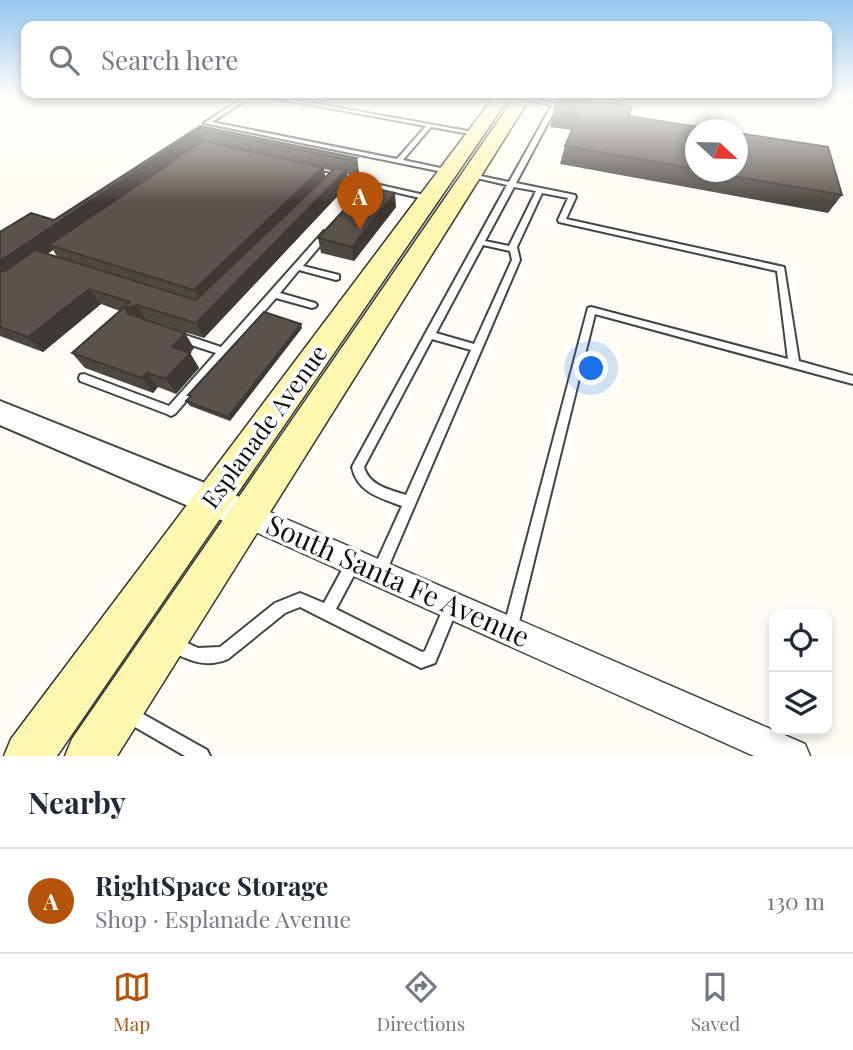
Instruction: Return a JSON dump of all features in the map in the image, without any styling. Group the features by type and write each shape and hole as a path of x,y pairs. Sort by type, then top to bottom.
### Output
{"main road":[{"name":"Esplanade Avenue","path":"28,756 230,509 422,251 460,174 476,133"},
{"name":"Esplanade Avenue","path":"89,756 166,641 230,509 396,244 429,198 460,174 487,133"},
{"path":"396,244 422,251"}],"street":[{"name":"South Santa Fe Avenue","path":"0,413 452,604 746,745 793,756"}],"lane":[{"path":"263,133 572,197 562,220 781,269 794,364"},
{"path":"399,161 423,133"},
{"path":"410,503 364,484 359,477 358,467 539,133"},
{"path":"297,168 429,198"},
{"path":"326,186 336,177"},
{"path":"361,195 370,184"},
{"path":"327,612 366,567 410,503 516,260 513,247 540,190"},
{"path":"84,378 171,411 334,226"},
{"path":"480,242 515,250"},
{"path":"298,267 335,277"},
{"path":"274,294 312,305"},
{"path":"510,630 591,310 853,380"},
{"path":"170,334 223,352"},
{"path":"430,335 477,348"},
{"path":"166,641 197,656 223,654 280,608 300,600 421,660 430,658 437,646 452,604"},
{"path":"122,710 201,756"}],"building":[{"path":"193,133 0,261 0,232 31,213 54,220"},
{"path":"220,133 236,133 357,158 354,161"},
{"path":"571,133 685,133 685,167 565,146"},
{"path":"748,135 828,147 842,195 748,179"},
{"path":"203,141 323,167 194,290 49,245"},
{"path":"335,168 346,170 196,323 137,305 125,308 128,314 185,333 172,347 190,353 166,379 147,373 142,378 72,353 130,302 89,289 28,337 0,327 0,271 5,271 35,250 196,300"},
{"path":"365,187 395,193 352,247 318,238"},
{"path":"264,312 301,324 228,417 186,401 191,396 188,395"}],"place":[{"name":"RightSpace Storage","path":"360,230"}]}
